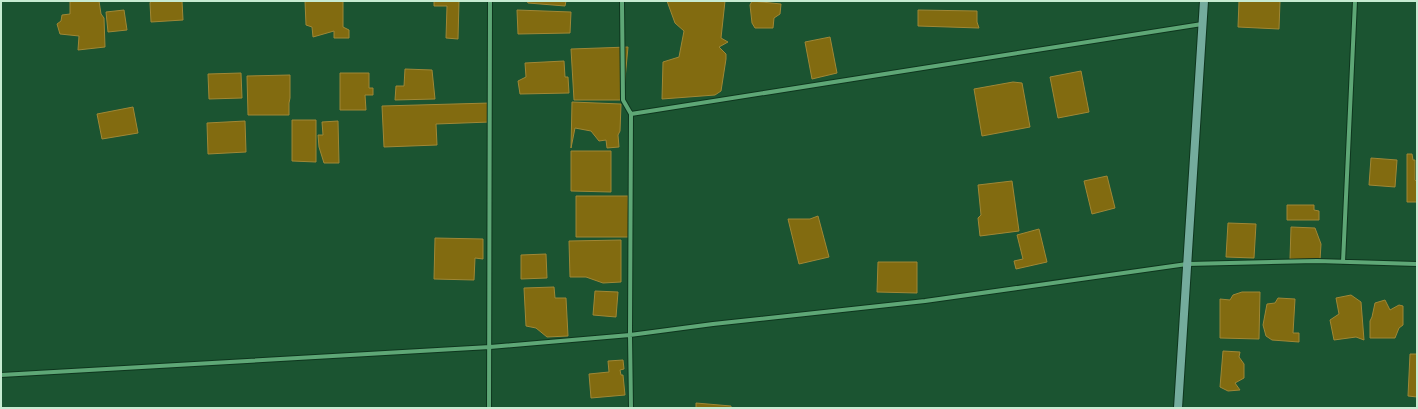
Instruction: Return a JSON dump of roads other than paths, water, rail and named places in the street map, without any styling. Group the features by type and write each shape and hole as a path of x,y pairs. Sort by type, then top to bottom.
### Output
{"street":[{"path":"489,408 490,1"},
{"path":"622,1 623,100 631,114 631,408"},
{"path":"1178,408 1204,1"},
{"path":"1343,262 1355,1"},
{"path":"631,114 1202,24"},
{"path":"1,375 490,347 630,335 713,324 925,301 1187,264 1343,262 1417,264"}]}
